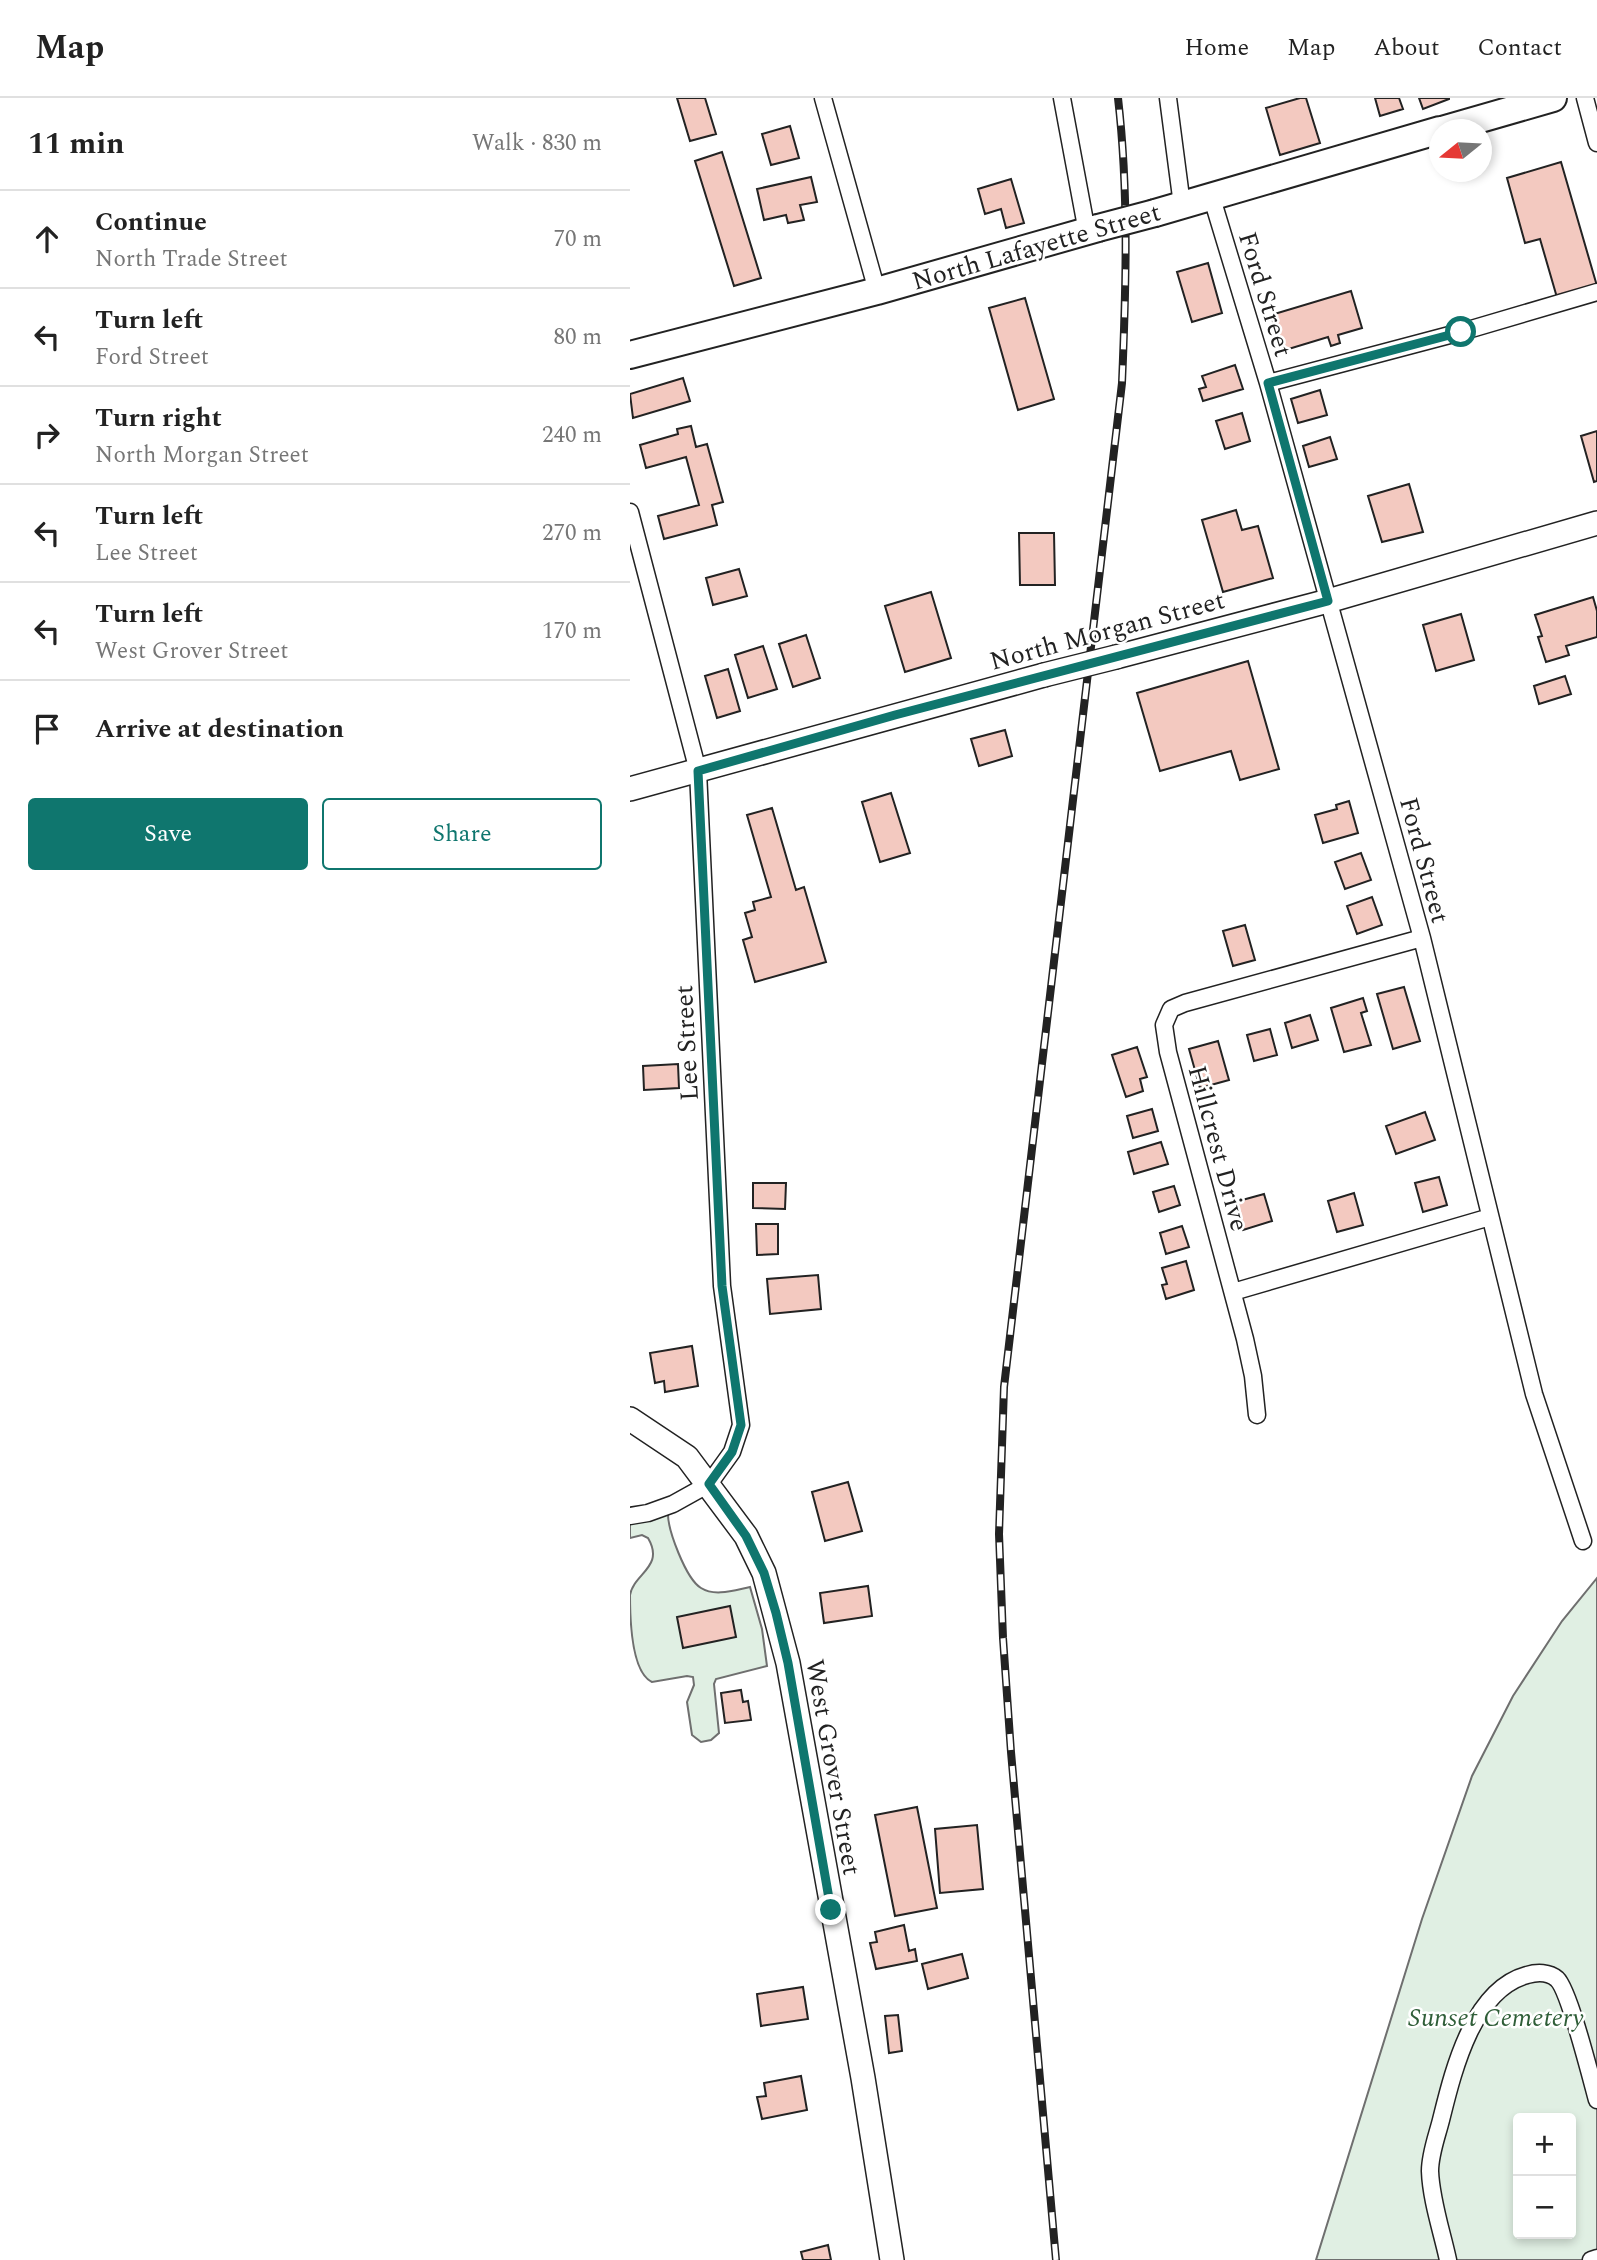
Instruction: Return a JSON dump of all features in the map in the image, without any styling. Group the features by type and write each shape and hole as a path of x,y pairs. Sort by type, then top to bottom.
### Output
{"main road":[{"name":"North Lafayette Street","path":"1480,119 1553,98"},
{"name":"North Lafayette Street","path":"630,355 877,291 1429,133"}],"street":[{"path":"823,98 877,291"},
{"path":"1062,98 1092,230"},
{"path":"1168,98 1182,205"},
{"path":"1585,98 1597,143"},
{"name":"Ford Street","path":"1211,195 1268,383 1422,938 1534,1394 1583,1541"},
{"path":"1268,383 1461,332 1597,292"},
{"name":"Lee Street","path":"630,512 698,771 722,1286 741,1425 732,1452 709,1484 673,1504 630,1516"},
{"name":"North Morgan Street","path":"630,789 889,716 1328,601 1597,523"},
{"name":"Hillcrest Drive","path":"1233,1292 1168,1052 1164,1025 1171,1009 1422,938"},
{"path":"1256,1415 1253,1376 1233,1292 1490,1217"},
{"name":"West Grover Street","path":"630,1419 687,1457 746,1536 762,1570 788,1663 863,2078 892,2260"},
{"path":"1448,2260 1432,2185 1431,2159 1455,2068 1478,2016 1490,1998 1522,1976 1544,1973 1556,1978 1566,1996 1597,2100"},
{"path":"1591,2260 1597,2258"}],"green space":[{"path":"668,1512 678,1553 695,1583 712,1592 750,1587 762,1629 767,1666 716,1679 714,1684 719,1733 711,1740 701,1742 692,1735 687,1702 694,1685 693,1677 652,1682 640,1667 633,1643 630,1595 653,1556 648,1538 642,1535 630,1538 630,1521"},
{"name":"Sunset Cemetery","path":"1597,1578 1597,2260 1316,2260 1422,1919 1472,1776 1513,1696 1562,1621"}],"building":[{"path":"677,98 705,98 716,134 690,141"},
{"path":"1306,98 1320,143 1280,155 1266,108"},
{"path":"1375,98 1399,98 1403,109 1380,116"},
{"path":"1419,98 1449,98 1449,99 1423,109"},
{"path":"790,126 799,158 771,165 762,134"},
{"path":"722,152 761,278 734,286 695,161"},
{"path":"1561,162 1597,286 1558,301 1540,239 1525,243 1507,178"},
{"path":"811,177 817,202 800,205 804,220 788,223 786,215 764,220 757,189"},
{"path":"1011,179 1024,223 1006,228 1001,209 985,214 978,189"},
{"path":"1208,263 1222,313 1192,322 1177,272"},
{"path":"1351,291 1362,328 1338,335 1340,343 1331,346 1328,337 1282,351 1271,315"},
{"path":"1025,298 1054,399 1018,410 989,308"},
{"path":"1235,365 1243,389 1203,401 1199,389 1206,387 1202,376"},
{"path":"683,378 690,401 633,418 630,394"},
{"path":"1320,390 1327,415 1298,423 1291,399"},
{"path":"1242,413 1250,441 1225,449 1216,421"},
{"path":"691,426 696,447 707,444 723,502 712,505 717,525 664,539 658,516 699,505 686,457 646,468 640,445 678,434 677,429"},
{"path":"1597,431 1597,481 1594,482 1581,436"},
{"path":"1330,437 1337,459 1309,467 1303,446"},
{"path":"1409,484 1423,532 1382,542 1368,496"},
{"path":"1236,510 1242,530 1258,526 1273,578 1223,592 1202,520"},
{"path":"1019,533 1054,533 1055,585 1020,585"},
{"path":"739,569 747,596 713,605 706,578"},
{"path":"931,592 951,658 905,672 885,606"},
{"path":"1593,597 1597,611 1597,637 1566,646 1569,655 1546,662 1535,615"},
{"path":"1461,614 1474,660 1436,671 1423,625"},
{"path":"806,635 820,678 793,687 779,644"},
{"path":"763,646 777,689 748,698 735,655"},
{"path":"1248,661 1279,769 1240,780 1231,751 1160,771 1137,693"},
{"path":"728,669 740,711 717,718 705,676"},
{"path":"1565,676 1571,694 1539,704 1534,686"},
{"path":"1005,730 1012,756 979,766 971,739"},
{"path":"891,793 910,853 880,862 862,802"},
{"path":"1349,801 1358,833 1323,843 1315,815 1337,809 1336,805"},
{"path":"772,808 796,890 804,887 826,962 755,982 743,940 752,937 745,913 755,910 753,902 771,897 747,815"},
{"path":"1361,853 1371,880 1345,889 1335,862"},
{"path":"1372,897 1382,925 1357,934 1347,906"},
{"path":"1245,925 1255,960 1233,966 1223,931"},
{"path":"1404,987 1420,1041 1393,1049 1377,994"},
{"path":"1363,998 1367,1011 1361,1013 1371,1045 1344,1052 1331,1008"},
{"path":"1310,1015 1318,1040 1292,1048 1285,1023"},
{"path":"1270,1029 1277,1055 1254,1061 1247,1035"},
{"path":"1218,1041 1229,1080 1200,1088 1189,1049"},
{"path":"1137,1047 1147,1077 1140,1079 1143,1091 1126,1097 1112,1055"},
{"path":"678,1064 679,1088 644,1090 643,1066"},
{"path":"1152,1109 1158,1131 1133,1138 1127,1116"},
{"path":"1425,1112 1435,1140 1396,1154 1386,1126"},
{"path":"1161,1142 1168,1164 1134,1174 1128,1152"},
{"path":"1439,1177 1447,1205 1423,1212 1415,1183"},
{"path":"753,1183 786,1183 785,1209 753,1208"},
{"path":"1174,1186 1180,1205 1159,1212 1153,1192"},
{"path":"1354,1193 1363,1225 1337,1232 1328,1201"},
{"path":"1264,1194 1272,1221 1243,1230 1235,1202"},
{"path":"756,1224 778,1224 778,1254 757,1255"},
{"path":"1182,1226 1189,1247 1166,1254 1160,1233"},
{"path":"1186,1261 1194,1290 1166,1299 1162,1285 1167,1284 1162,1268"},
{"path":"818,1275 821,1309 770,1314 767,1279"},
{"path":"692,1346 698,1386 665,1392 664,1381 655,1383 650,1353"},
{"path":"848,1482 862,1531 825,1541 812,1492"},
{"path":"868,1586 872,1616 824,1623 820,1593"},
{"path":"730,1606 736,1637 683,1648 677,1617"},
{"path":"741,1690 743,1702 748,1701 751,1720 725,1723 721,1693"},
{"path":"917,1807 937,1908 895,1916 875,1815"},
{"path":"977,1825 983,1889 940,1893 935,1829"},
{"path":"904,1925 909,1951 915,1949 917,1961 876,1969 870,1943 877,1942 875,1932"},
{"path":"962,1954 968,1978 928,1989 922,1964"},
{"path":"803,1987 808,2019 761,2026 757,1994"},
{"path":"898,2015 902,2051 889,2053 885,2016"},
{"path":"801,2076 807,2110 762,2119 757,2097 766,2096 764,2083"},
{"path":"828,2245 831,2260 803,2260 801,2252"}],"railway":[{"path":"1056,2260 1011,1752 999,1534 1004,1387 1122,383 1125,205 1118,98"}],"route":[{"path":"831,1910 788,1663 776,1613 764,1573 746,1536 709,1484 732,1452 741,1425 722,1286 698,771 895,715 1328,601 1268,383 1461,332"}]}
